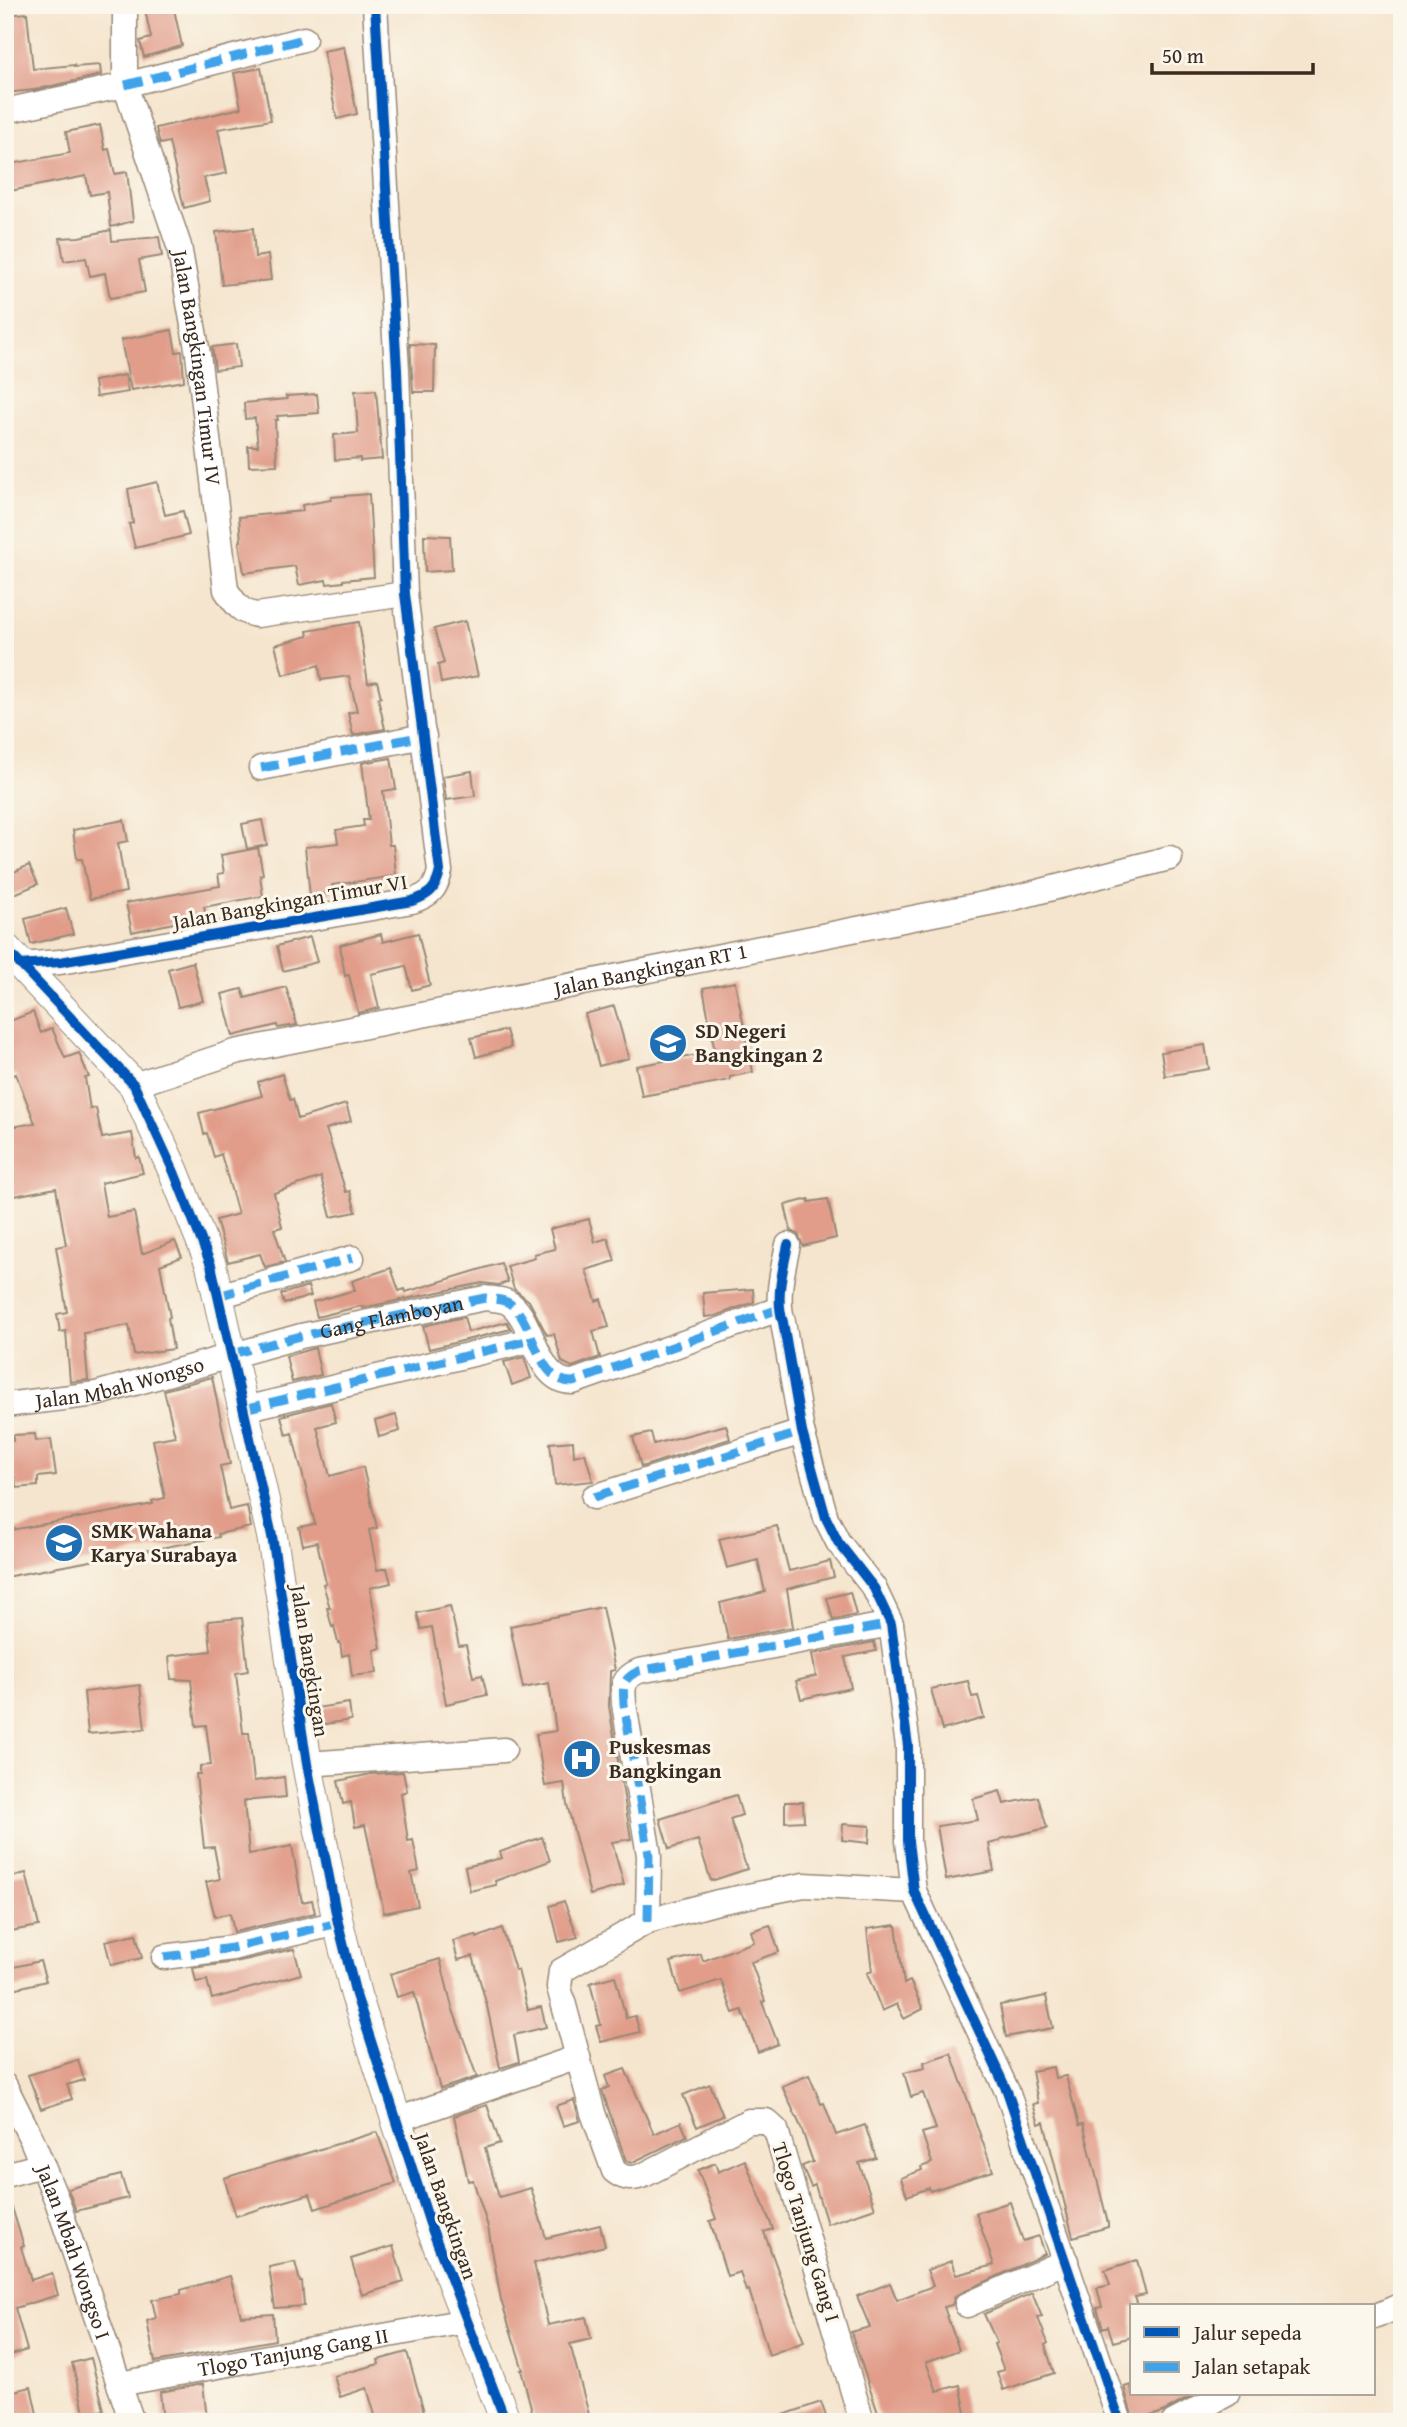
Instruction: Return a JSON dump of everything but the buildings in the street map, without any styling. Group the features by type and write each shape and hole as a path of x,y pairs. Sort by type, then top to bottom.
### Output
{"street":[{"name":"Jalan Bangkingan Timur IV","path":"125,5 125,85 179,246 198,354 226,590 238,608 247,614 257,615 405,594"},
{"name":"Jalan Bangkingan Timur VI","path":"13,957 88,957 399,904 427,896 437,886 440,871 405,594 397,370 375,5"},
{"path":"5,111 125,85 304,39"},
{"path":"261,768 424,736"},
{"name":"Jalan Bangkingan RT 1","path":"134,1085 235,1052 1014,898 1170,858"},
{"name":"Jalan Bangkingan","path":"13,957 134,1085 174,1172 211,1265 272,1536 307,1764 338,1923 356,1995 430,2224 506,2422"},
{"path":"788,1244 779,1309 802,1432 826,1518 838,1542 874,1588 891,1624 908,1746 908,1841 914,1891 1007,2091 1120,2422"},
{"path":"218,1296 352,1258"},
{"name":"Gang Flamboyan","path":"232,1354 301,1336 485,1298 506,1301 520,1312 531,1340 553,1376 563,1382 573,1382 779,1309"},
{"path":"244,1409 531,1340"},
{"name":"Jalan Mbah Wongso","path":"5,1405 96,1394 232,1354"},
{"path":"594,1497 802,1432"},
{"path":"648,1921 649,1855 624,1704 623,1685 629,1676 639,1671 891,1624"},
{"path":"307,1764 504,1750"},
{"path":"397,2120 578,2057 559,1987 561,1971 648,1921 718,1902 804,1885 914,1891"},
{"path":"164,1957 232,1948 338,1923"},
{"name":"Tlogo Tanjung Gang I","path":"578,2057 593,2113 614,2171 628,2179 644,2175 749,2121 766,2121 776,2130 862,2422"},
{"name":"Jalan Mbah Wongso I","path":"5,2086 57,2201 132,2422"},
{"path":"5,2175 42,2165"},
{"path":"967,2305 1066,2261"},
{"path":"1376,2316 1402,2305"},
{"name":"Tlogo Tanjung Gang II","path":"119,2384 466,2321"},
{"path":"1174,2422 1223,2396"}],"marked path":[{"path":"125,85 304,39"},
{"path":"261,768 424,736"},
{"path":"218,1296 352,1258"},
{"path":"232,1354 301,1336 485,1298 505,1301 516,1309 550,1372 560,1379 573,1382 779,1309"},
{"path":"244,1409 531,1340"},
{"path":"594,1497 802,1432"},
{"path":"648,1921 649,1855 624,1704 626,1680 639,1671 891,1624"},
{"path":"164,1957 232,1948 338,1923"}],"cycle path":[{"path":"20,965 60,962 412,901 428,894 436,882 440,871 405,594 397,370 375,5"},
{"path":"5,948 134,1085 174,1172 211,1265 272,1536 307,1764 338,1923 356,1995 430,2224 506,2422"},
{"path":"788,1245 780,1303 802,1432 826,1518 838,1542 874,1588 891,1624 908,1746 908,1841 914,1891 1007,2091 1120,2422"}],"place":[{"name":"SD Negeri Bangkingan 2","path":"668,1043"},
{"name":"SMK Wahana Karya Surabaya","path":"64,1543"},
{"name":"Puskesmas Bangkingan","path":"582,1759"}]}
